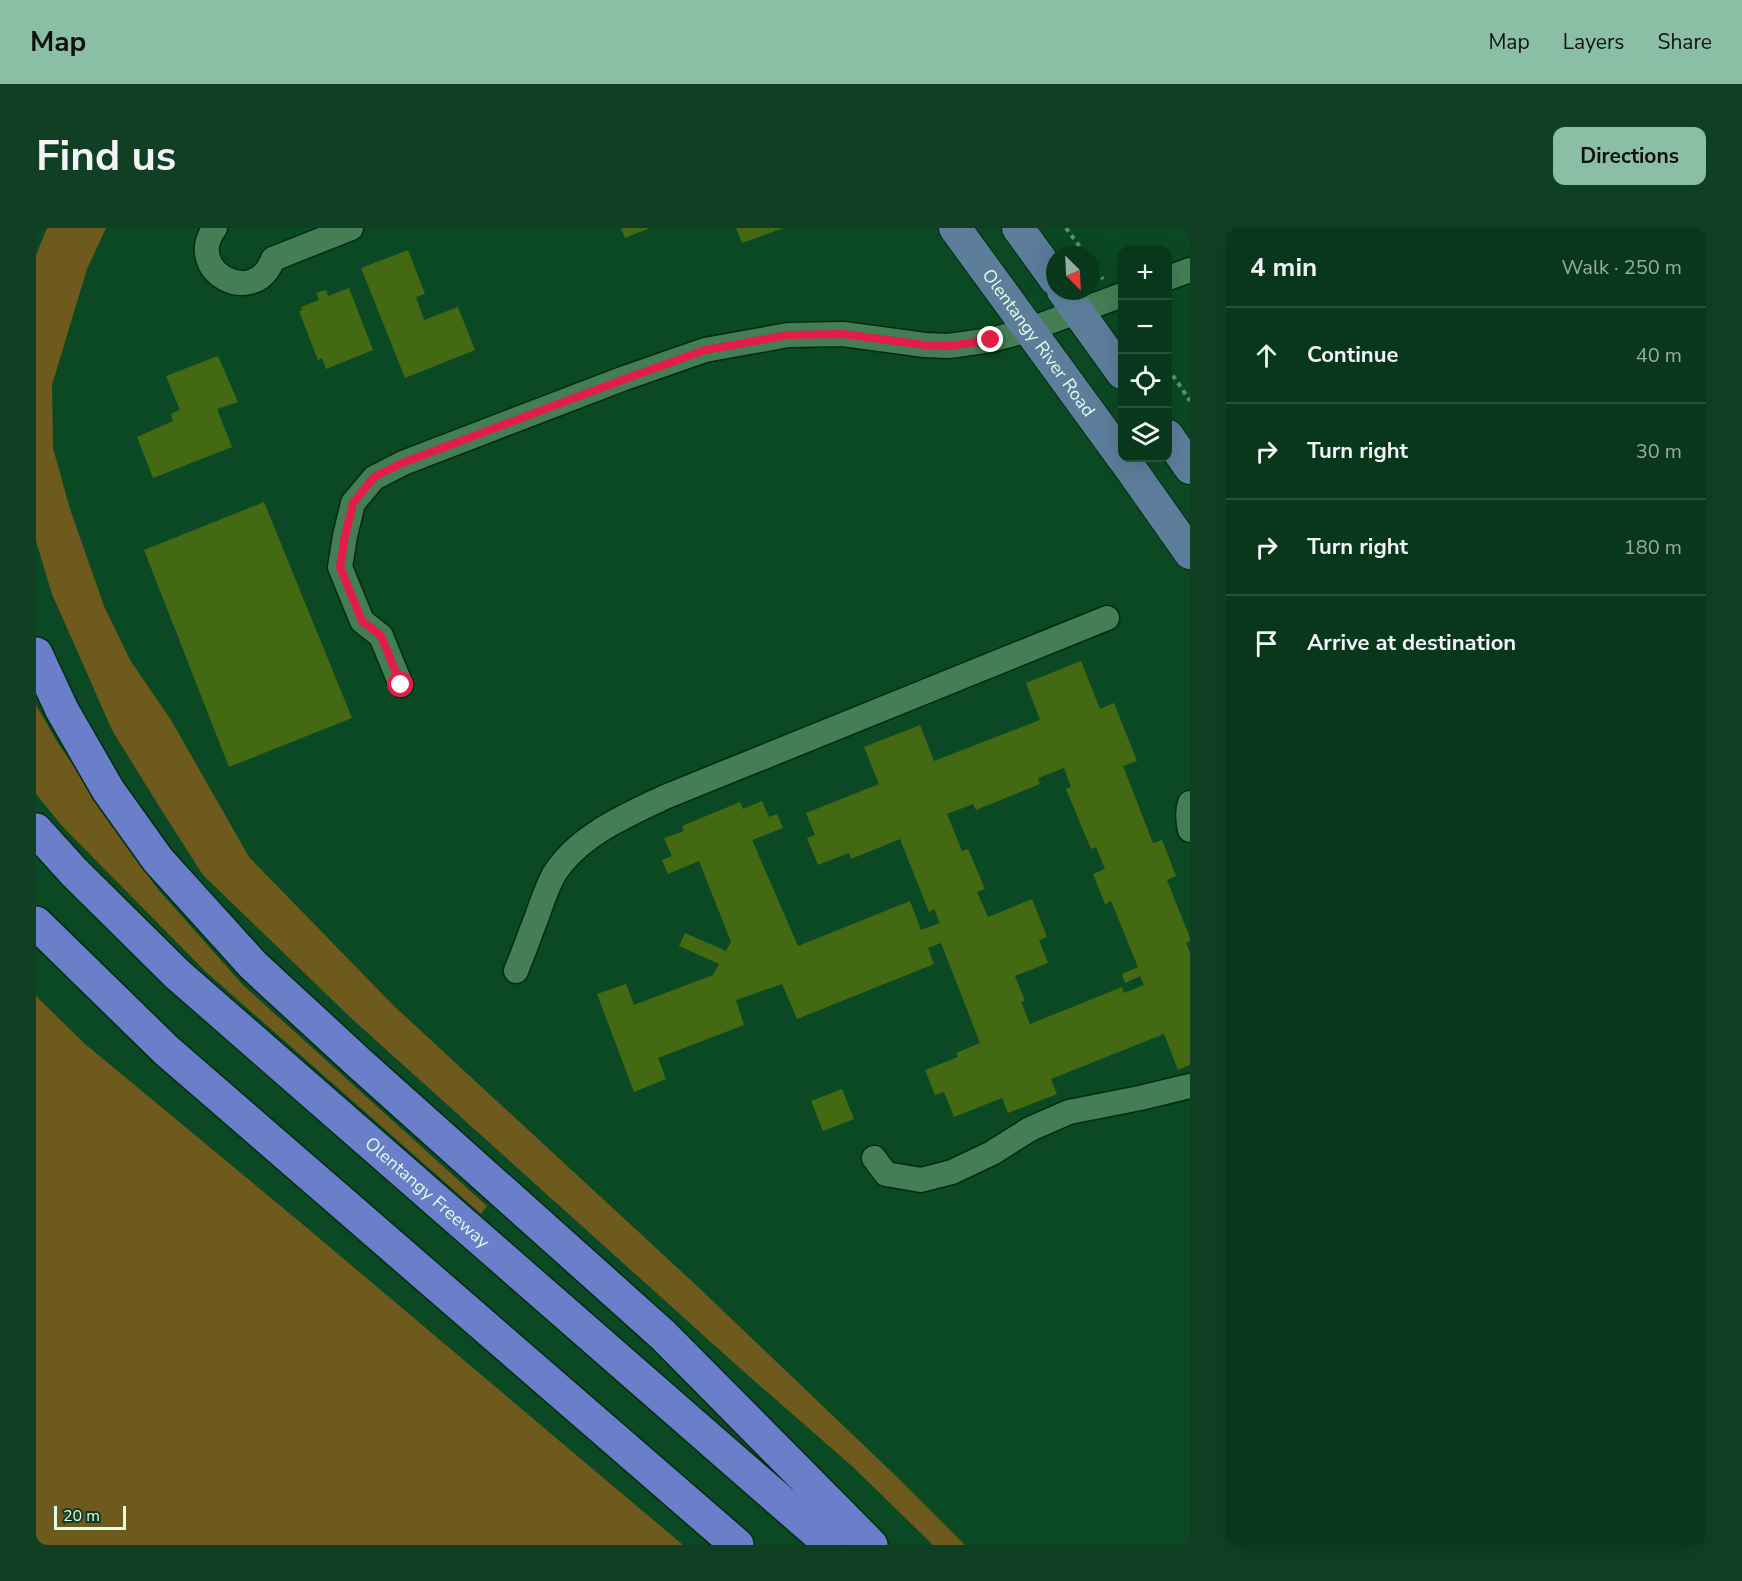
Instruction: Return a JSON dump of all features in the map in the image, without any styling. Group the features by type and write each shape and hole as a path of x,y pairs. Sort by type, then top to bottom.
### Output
{"highway":[{"path":"36,654 62,710 108,790 158,860 253,965 663,1335 871,1545"},
{"name":"Olentangy Freeway","path":"36,830 74,872 177,974 831,1545"},
{"path":"36,923 166,1050 737,1545"}],"main road":[{"name":"Olentangy River Road","path":"955,228 1118,450"},
{"path":"1018,228 1046,267"},
{"path":"1071,301 1118,367"},
{"path":"1172,443 1190,468"},
{"name":"Olentangy River Road","path":"1126,462 1190,553"}],"street":[{"path":"215,228 207,245 210,265 219,275 230,282 237,283 257,279 267,270 273,259 351,228"},
{"path":"1172,276 1190,270"},
{"path":"401,685 381,636 362,621 340,567 353,503 374,477 402,463 705,350 788,335 843,334 949,346 991,340 1028,330 1071,301 1118,295"},
{"path":"516,971 555,874 568,857 612,823 665,797 1107,618"},
{"path":"1190,803 1188,815 1190,830"},
{"path":"874,1158 886,1174 921,1180 952,1172 992,1153 1030,1130 1070,1112 1190,1086"}],"path":[{"path":"1066,228 1079,246"},
{"path":"1172,375 1190,401"}],"shaded area":[{"path":"47,228 106,228 87,269 52,385 53,448 70,509 104,606 130,660 171,720 249,857 394,1006 696,1285 965,1545 933,1545 853,1467 351,1018 203,875 112,730 52,594 36,541 36,255"},
{"path":"36,705 58,743 157,888 243,985 487,1206 481,1214 205,971 63,827 36,794"},
{"path":"36,996 85,1044 683,1545 36,1545"}],"building":[{"path":"621,228 650,228 625,238"},
{"path":"736,228 784,228 742,243"},
{"path":"408,250 425,294 416,297 424,320 458,307 475,350 405,378 361,268"},
{"path":"349,288 373,350 326,369 322,358 318,360 299,311 302,310 301,307 319,300 316,293 326,290 328,296"},
{"path":"218,356 238,402 217,409 232,447 153,478 137,437 173,421 171,414 180,410 166,376"},
{"path":"264,502 352,718 229,767 144,550"},
{"path":"1081,661 1100,709 1114,703 1137,761 1123,766 1153,843 1162,840 1176,876 1167,880 1190,938 1190,941 1186,943 1190,952 1190,1065 1178,1070 1164,1034 1051,1079 1057,1094 1008,1113 1002,1098 954,1117 944,1092 935,1095 925,1070 958,1057 956,1053 980,1043 941,943 928,948 934,964 797,1019 782,984 736,1000 744,1025 658,1058 666,1079 634,1092 597,994 626,984 634,1005 713,975 719,964 679,946 685,933 726,951 731,942 699,861 668,874 662,860 672,856 664,838 684,831 682,826 740,802 743,809 762,801 769,817 777,814 783,828 752,840 798,946 910,901 921,930 940,923 934,909 929,912 900,839 851,859 849,853 818,865 807,838 815,835 806,813 879,784 864,747 920,725 934,761 1040,720 1026,683","holes":["1064,768 1071,787 1066,789 1091,849 1096,847 1105,869 1093,874 1105,904 1111,901 1138,967 1122,974 1125,983 1140,976 1144,985 1124,993 1122,987 1030,1024 1021,1002 1025,1001 1015,976 1048,963 1039,940 1047,937 1032,899 988,917 977,892 985,889 968,849 962,851 947,814 973,804 976,810 1040,784 1038,778"]},
{"path":"842,1089 854,1119 823,1131 811,1101"}],"route":[{"path":"401,685 381,636 362,621 340,567 353,503 374,477 402,463 705,350 788,335 843,334 949,346 991,340"}]}
